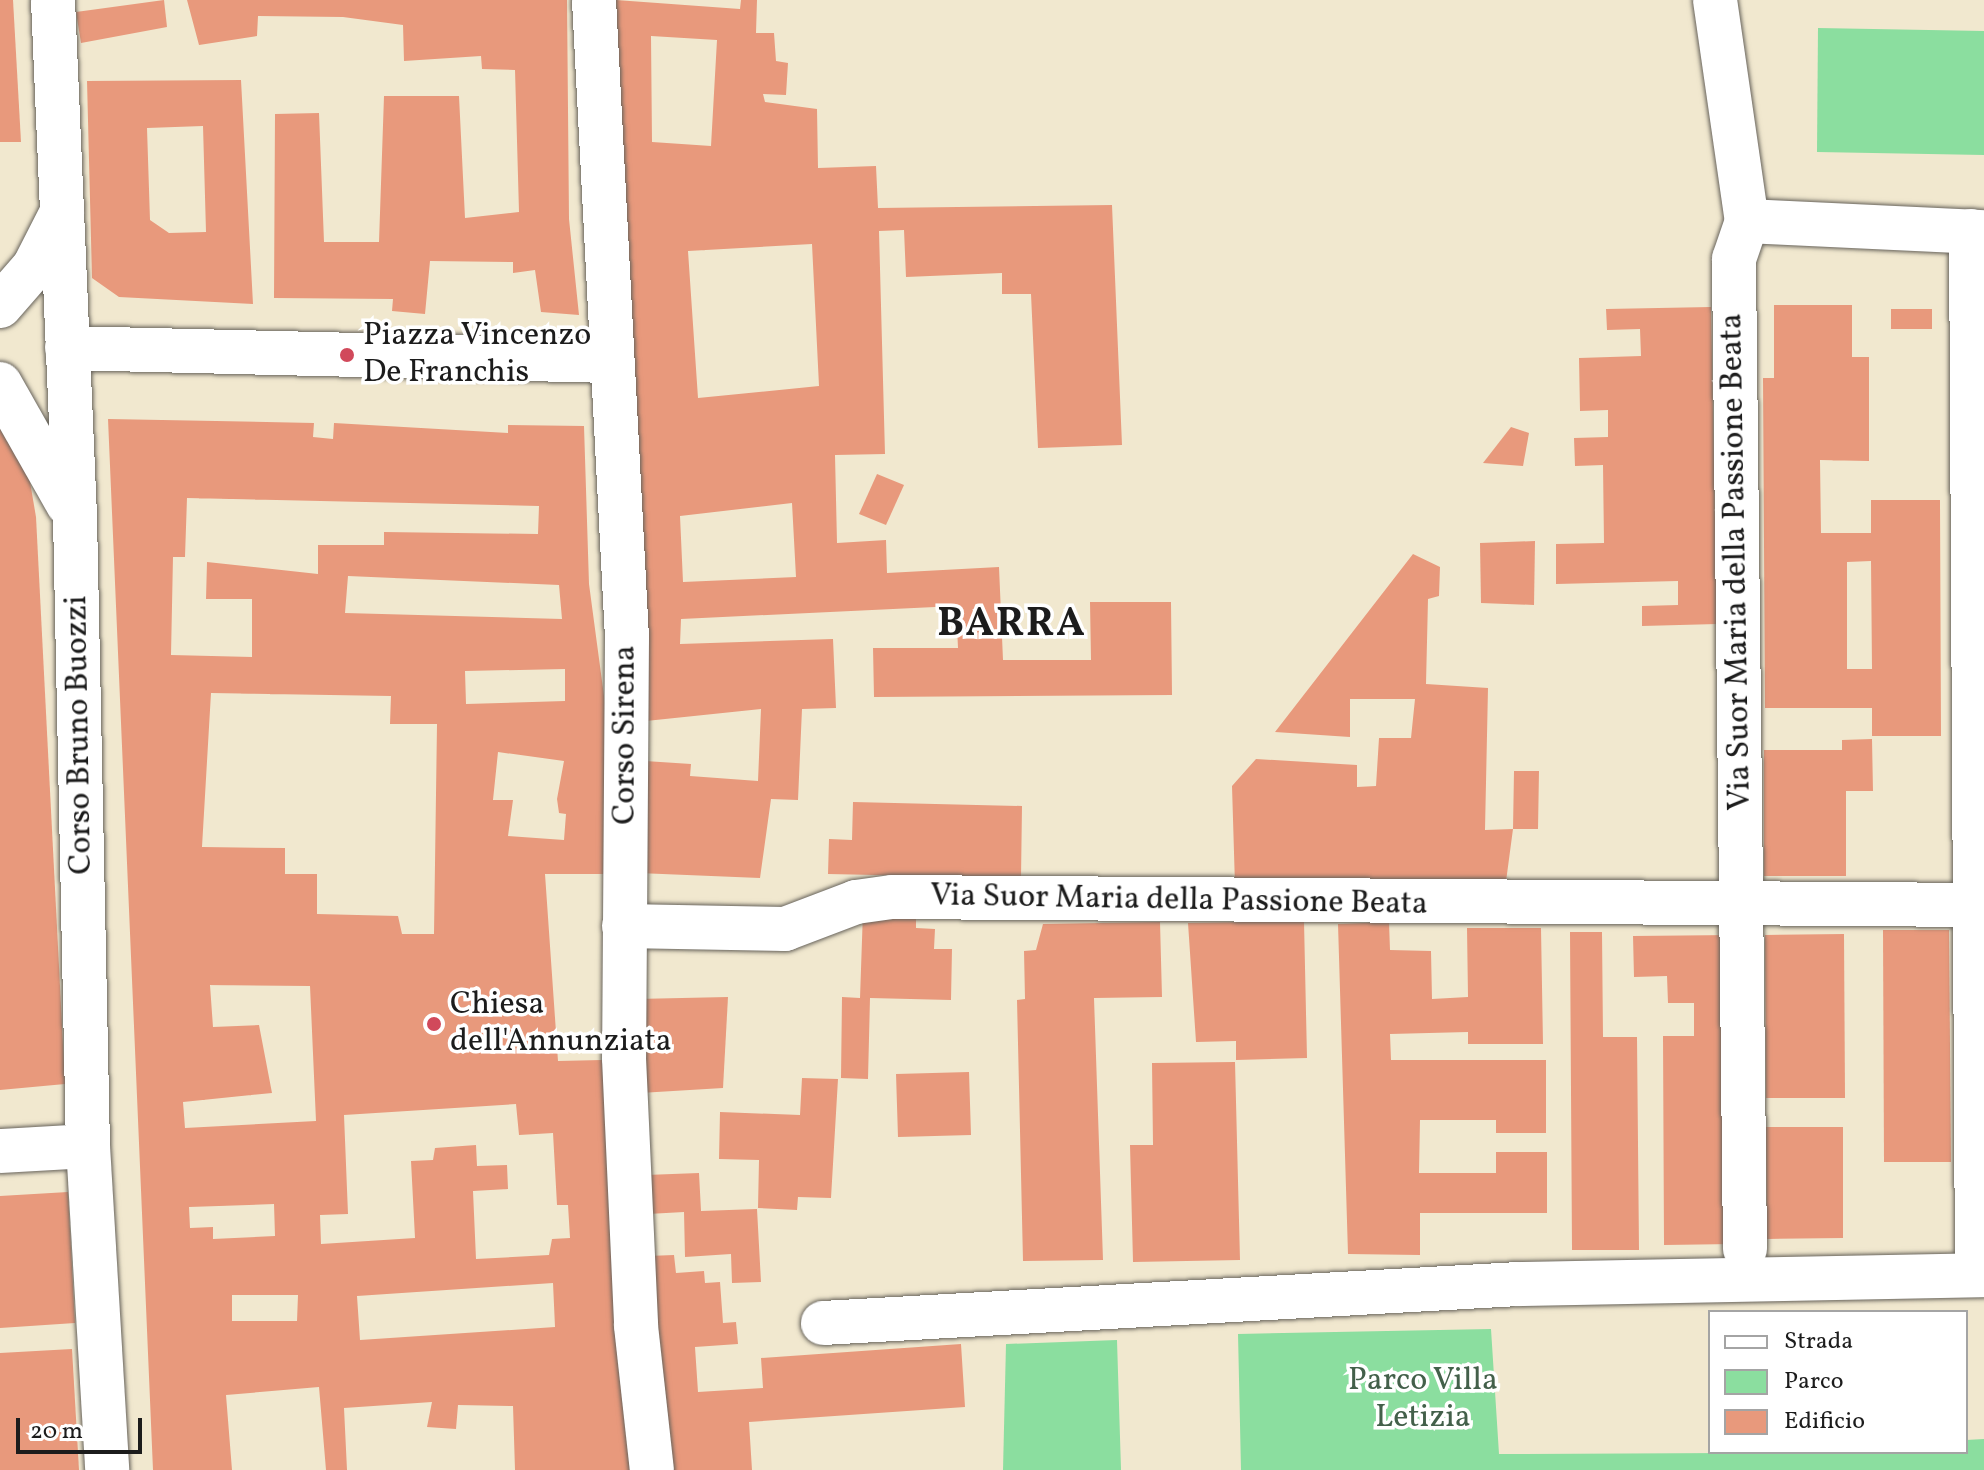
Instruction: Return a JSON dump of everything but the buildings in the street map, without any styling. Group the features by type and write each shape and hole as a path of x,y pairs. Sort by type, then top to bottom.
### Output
{"street":[{"name":"Corso Bruno Buozzi","path":"53,0 75,517 88,1146 107,1470"},
{"name":"Corso Sirena","path":"594,0 627,638 624,926 636,1326 652,1470"},
{"path":"823,1323 1519,1284 1980,1275 1978,232 1747,221 1715,0"},
{"path":"0,306 34,267 63,210"},
{"name":"Via Suor Maria della Passione Beata","path":"1745,1249 1734,259 1747,221"},
{"path":"67,348 612,361"},
{"path":"0,384 75,517"},
{"name":"Via Suor Maria della Passione Beata","path":"624,926 785,929 856,902 892,897 1740,906 1977,905"},
{"path":"0,1151 88,1146"}],"green space":[{"path":"1818,28 1984,31 1984,155 1817,152"},
{"name":"Parco Villa Letizia","path":"1491,1329 1499,1454 1968,1454 1968,1440 1984,1439 1984,1470 1241,1470 1238,1334"},
{"path":"1117,1340 1121,1470 1003,1470 1006,1344"}],"place":[{"name":"Piazza Vincenzo De Franchis","path":"347,355"},
{"name":"Chiesa dell'Annunziata","path":"434,1024"}],"district":[{"name":"BARRA","path":"1012,625"}]}
